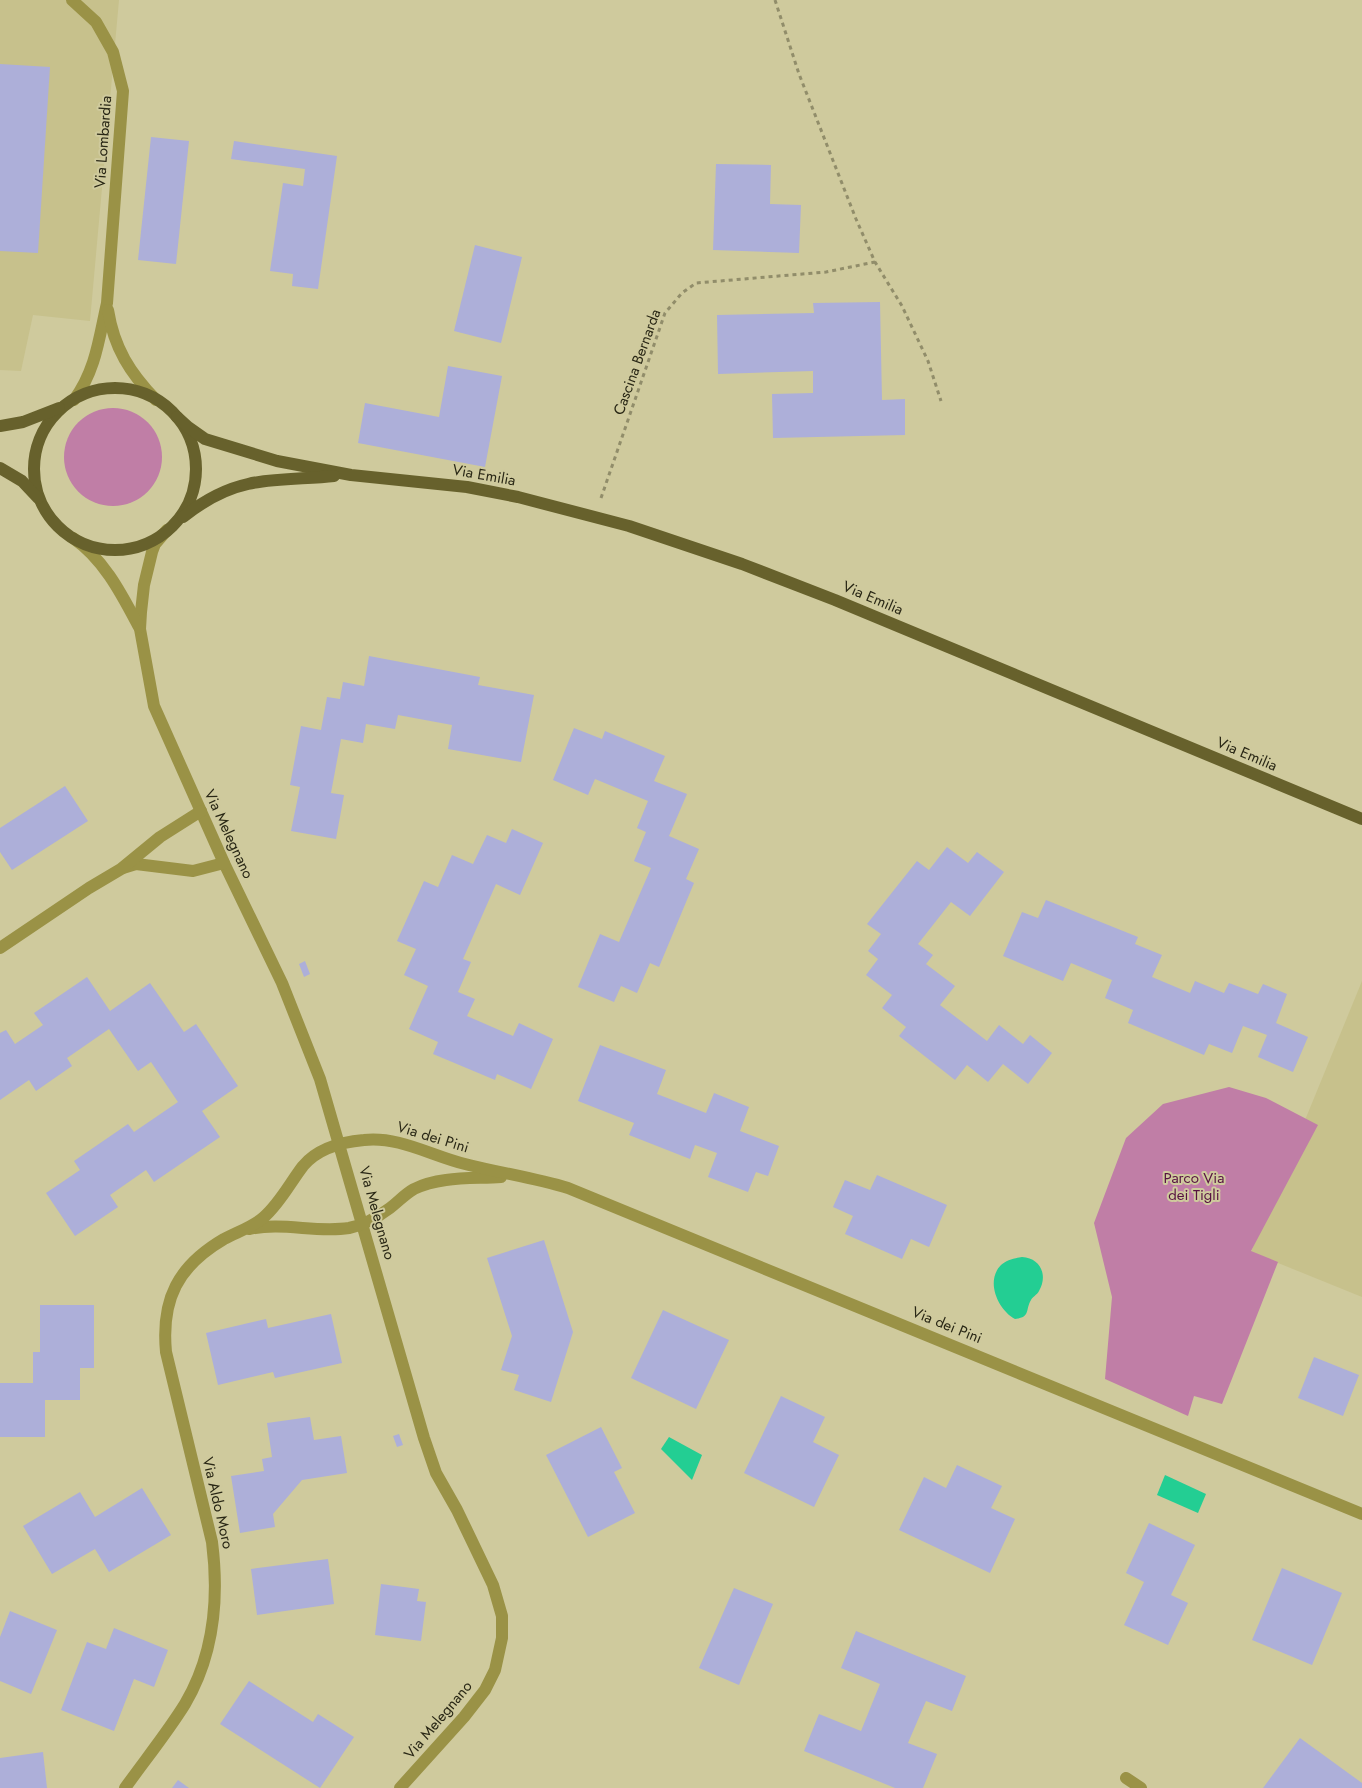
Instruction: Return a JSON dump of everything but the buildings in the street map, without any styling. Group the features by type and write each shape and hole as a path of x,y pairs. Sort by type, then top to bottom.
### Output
{"main road":[{"path":"0,426 36,418 98,390 126,389 143,393 156,400 177,417 190,438 195,454 196,471 188,504 169,528 150,542 108,550 73,538 53,521 35,494 22,481 0,468"},
{"path":"44,508 35,478 37,450 48,424 60,410 74,400"},
{"name":"Via Emilia","path":"177,417 196,434 218,444 277,461 351,475 467,487 595,516 742,564 835,600 1362,819"},
{"name":"Via Emilia","path":"169,528 194,508 208,500 249,483 351,475"}],"street":[{"name":"Via Lombardia","path":"72,0 96,22 113,52 123,91 107,303 90,374 85,385 74,400"},
{"name":"Via Lombardia","path":"107,303 111,329 121,354 138,381 156,400"},
{"name":"Via Melegnano","path":"169,528 152,552 144,585 140,629 154,706 302,1031 320,1078 424,1438 436,1473 457,1510 493,1585 500,1606 502,1621 501,1648 495,1670 485,1690 464,1717 400,1788"},
{"name":"Via Melegnano","path":"73,538 88,549 108,574 140,629"},
{"path":"0,948 120,869 160,837 201,810"},
{"path":"120,869 136,864 193,871 224,863"},
{"name":"Via dei Pini","path":"340,1144 363,1140 391,1141 464,1164 568,1188 1362,1514"},
{"name":"Via Aldo Moro","path":"125,1788 185,1703 198,1677 209,1645 214,1609 216,1573 212,1542 166,1352 164,1330 167,1308 175,1288 186,1270 202,1255 235,1232 263,1218 282,1196 304,1164 327,1149 340,1144"},
{"name":"Via dei Pini","path":"363,1224 390,1208 413,1190 427,1184 446,1180 516,1176"},
{"name":"Via Aldo Moro","path":"235,1232 261,1227 282,1226 337,1229 363,1224"},
{"path":"1126,1778 1141,1788"}],"path":[{"path":"775,0 799,74 856,219 875,262 902,306 928,361 941,401"},
{"name":"Cascina Bernarda","path":"595,516 665,313 682,292 696,283 826,272 875,262"}],"shaded area":[{"path":"0,0 119,0 90,321 33,315 21,371 0,370"},
{"path":"1362,981 1362,1297 1251,1252"},
{"path":"1022,1257 1029,1258 1038,1264 1043,1274 1043,1280 1039,1291 1029,1304 1026,1315 1015,1319 1003,1309 999,1302 994,1287 994,1279 996,1272 1003,1263"},
{"path":"669,1437 702,1455 692,1480 661,1449"},
{"path":"1165,1475 1206,1494 1198,1513 1157,1495"}],"green space":[{"path":"113,408 132,412 147,423 158,438 162,457 158,476 147,491 132,502 113,506 94,502 79,491 68,476 64,457 68,438 79,423 94,412"},
{"name":"Parco Via dei Tigli","path":"1229,1087 1266,1098 1318,1125 1251,1251 1278,1262 1222,1404 1194,1396 1188,1416 1105,1379 1112,1297 1094,1223 1126,1138 1163,1104"}]}
